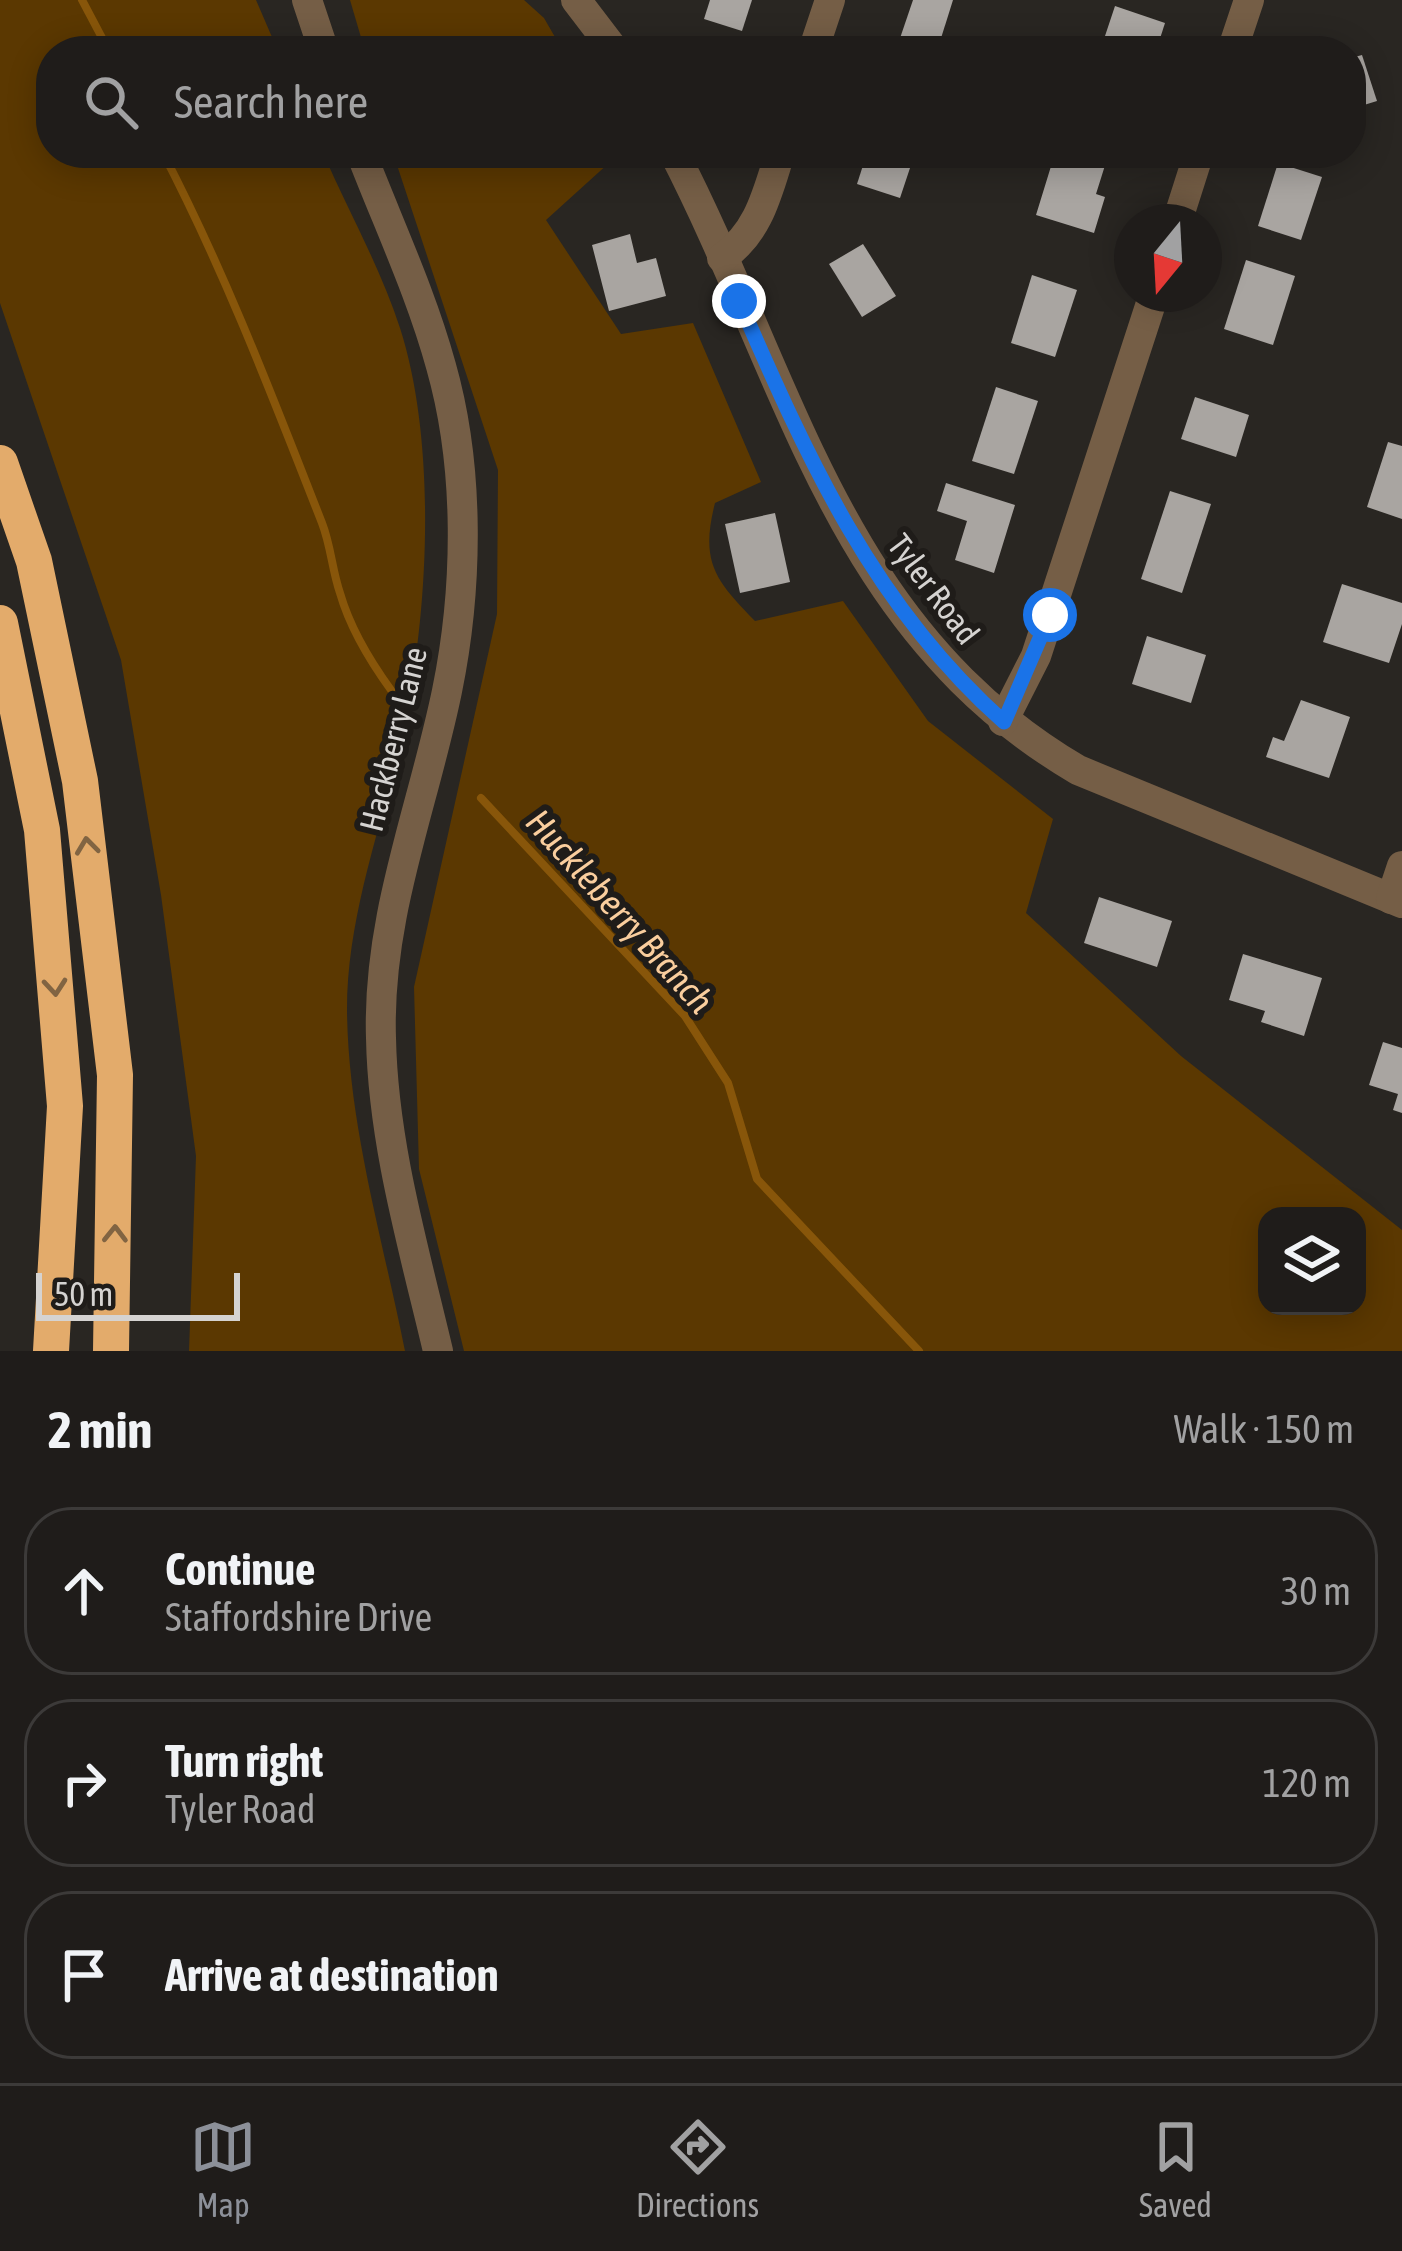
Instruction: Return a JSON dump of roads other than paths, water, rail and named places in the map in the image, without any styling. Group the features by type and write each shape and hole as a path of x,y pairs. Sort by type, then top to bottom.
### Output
{"highway":[{"path":"0,463 34,561 80,781 115,1075 111,1351"},
{"path":"0,623 42,830 65,1106 51,1351"}],"street":[{"path":"307,0 319,36"},
{"path":"576,0 604,36"},
{"path":"818,36 830,0"},
{"path":"1237,36 1249,0"},
{"name":"Hackberry Lane","path":"367,168 442,368 458,460 461,554 455,636 447,692 392,905 380,1037 391,1134 438,1351"},
{"name":"Tyler Road","path":"681,168 803,446 850,536 925,644 1004,722 1123,791 1397,901"},
{"path":"722,258 741,245 760,217 775,168"},
{"path":"1183,204 1194,168"},
{"path":"1004,722 1036,656 1148,312"},
{"path":"1397,901 1402,866"}],"waterway":[{"name":"Huckleberry Branch","path":"82,0 101,36"},
{"name":"Huckleberry Branch","path":"170,168 267,382 322,523 349,619 391,690"},
{"name":"Huckleberry Branch","path":"481,798 685,1016 728,1083 757,1179 919,1351"}]}
